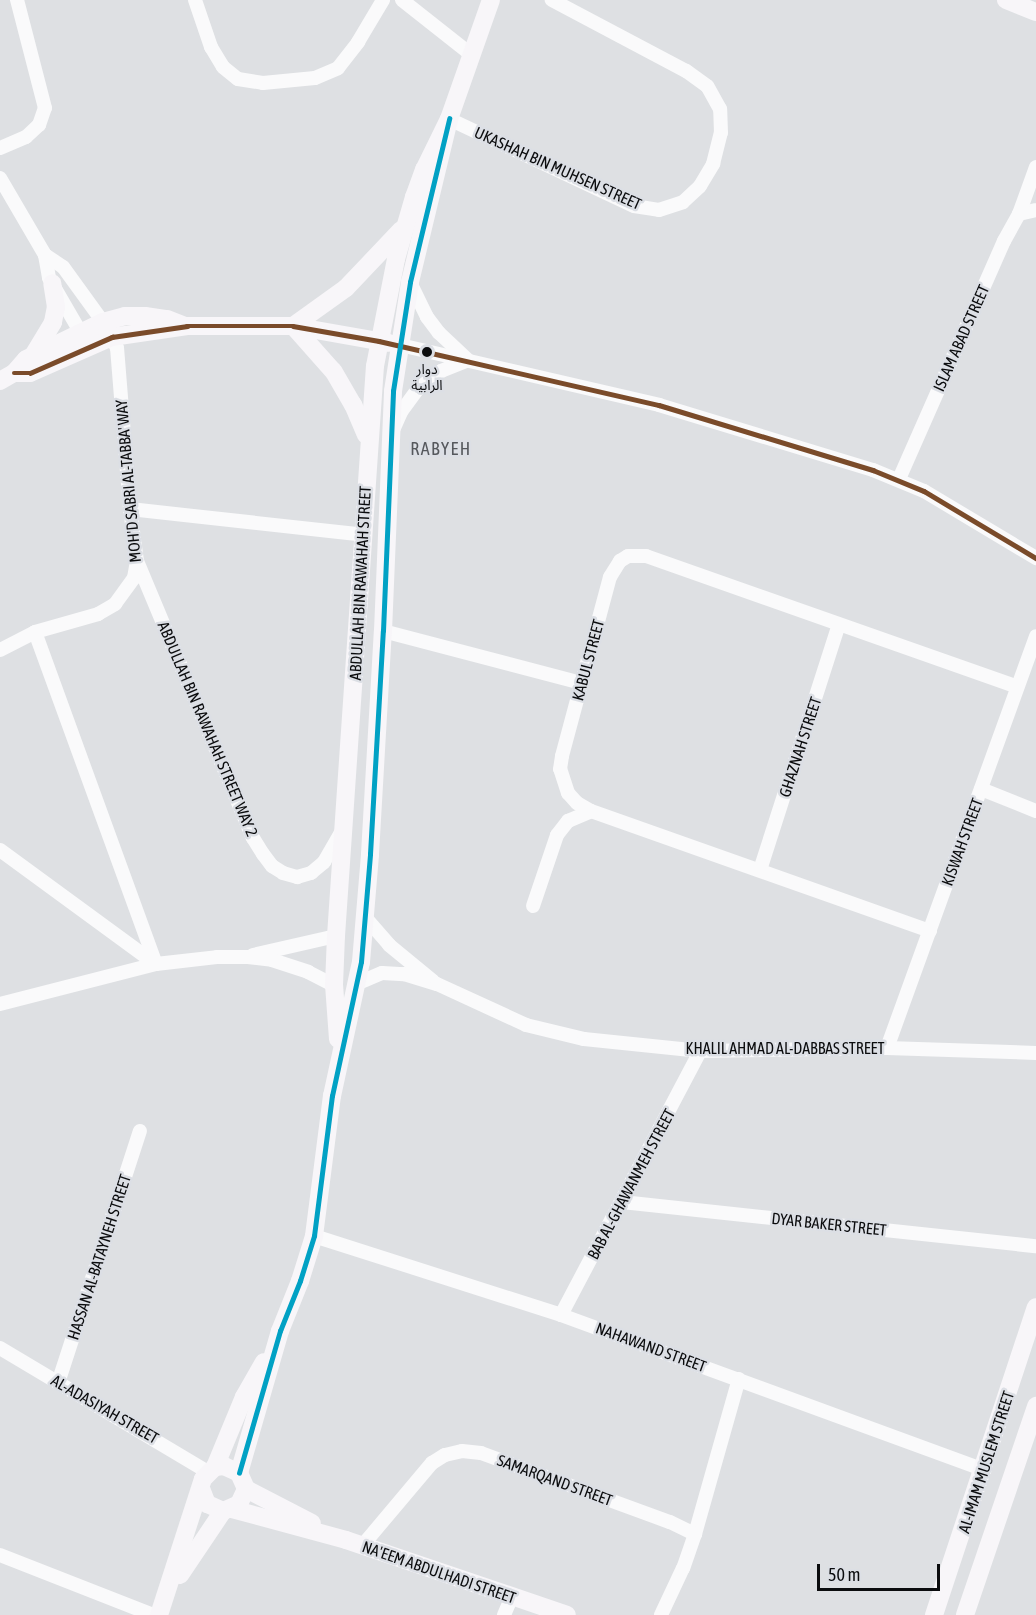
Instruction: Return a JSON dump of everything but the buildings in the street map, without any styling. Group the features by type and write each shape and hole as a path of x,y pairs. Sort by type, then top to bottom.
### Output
{"street":[{"path":"0,148 26,137 39,125 45,108 17,0"},
{"path":"195,0 211,47 223,67 238,79 263,83 315,78 338,68 358,42 383,0"},
{"path":"402,0 473,56"},
{"name":"ABDULLAH BIN RAWAHAH STREET","path":"339,1058 334,985 336,936 364,535 368,442 379,341 406,224 424,170 449,119 473,56 490,0"},
{"name":"UKASHAH BIN MUHSEN STREET","path":"449,119 634,206 659,210 683,202 700,186 713,164 721,133 720,109 707,86 686,71 552,0"},
{"path":"1006,0 1036,12"},
{"name":"ABDULLAH BIN RAWAHAH STREET","path":"159,1615 208,1476 244,1397 280,1331 300,1281 314,1236 339,1058 356,984 365,917 383,630 393,391 410,282 449,119"},
{"name":"ISLAM ABAD STREET","path":"899,479 1004,241 1019,214 1036,167"},
{"path":"0,178 45,255 52,284 56,307 53,322 32,356"},
{"path":"1019,214 1036,210"},
{"path":"293,326 346,288 378,257 406,224"},
{"path":"45,255 63,267 107,329"},
{"path":"410,282 427,317 439,333 468,360"},
{"path":"52,284 85,339"},
{"path":"7,377 26,359 85,339 107,329 125,316 167,319 187,326 293,326 379,341 659,405 899,479 1036,558"},
{"path":"293,326 321,355 344,387 368,442"},
{"name":"MOH'D SABRI AL-TABBA' WAY","path":"0,650 35,632 98,614 115,604 134,578 137,561 130,509 120,367 107,329"},
{"path":"7,377 30,373 85,339"},
{"path":"390,438 401,412 418,389 441,371 468,360"},
{"path":"130,509 364,535"},
{"name":"KABUL STREET","path":"930,931 591,811 577,803 568,793 560,769 610,577 620,561 628,556 646,556 1017,687"},
{"name":"ABDULLAH BIN RAWAHAH STREET WAY 2","path":"137,561 253,838 262,854 272,866 284,873 297,877 311,873 328,856 345,825"},
{"name":"GHAZNAH STREET","path":"760,870 839,624"},
{"path":"383,630 581,683"},
{"path":"35,632 156,964"},
{"name":"KISWAH STREET","path":"887,1048 1036,636"},
{"path":"981,789 1036,811"},
{"path":"533,906 557,835 568,821 591,811"},
{"path":"0,850 156,964"},
{"name":"KHALIL AHMAD AL-DABBAS STREET","path":"365,917 388,945 436,984"},
{"path":"248,957 336,936"},
{"path":"0,1004 156,964 217,957 248,957 295,967 334,985"},
{"name":"KHALIL AHMAD AL-DABBAS STREET","path":"356,984 382,974 404,974 436,984 526,1025 557,1034 700,1051 887,1048 1036,1053"},
{"name":"BAB AL-GHAWANMEH STREET","path":"561,1315 700,1051"},
{"name":"HASSAN AL-BATAYNEH STREET","path":"58,1383 140,1131"},
{"name":"DYAR BAKER STREET","path":"622,1202 1036,1246"},
{"name":"NAHAWAND STREET","path":"314,1236 561,1315 984,1470"},
{"name":"AL-IMAM MUSLEM STREET","path":"934,1615 984,1470 1036,1307"},
{"name":"ABDULLAH BIN RAWAHAH STREET","path":"242,1481 280,1331"},
{"name":"AL-ADASIYAH STREET","path":"0,1348 208,1476"},
{"path":"661,1615 683,1568 695,1534 739,1379"},
{"name":"AL-IMAM MUSLEM STREET","path":"965,1615 1036,1406"},
{"name":"SAMARQAND STREET","path":"354,1543 432,1463 445,1455 462,1451 489,1456 670,1522 695,1534"},
{"path":"224,1466 242,1481 244,1497 227,1510 207,1504 208,1476 224,1466"},
{"name":"NA'EEM ABDULHADI STREET","path":"242,1481 354,1543"},
{"name":"ABDULLAH BIN RAWAHAH STREET","path":"167,1594 227,1510"},
{"name":"NA'EEM ABDULHADI STREET","path":"227,1510 354,1543 567,1615"},
{"path":"0,1555 153,1615"},
{"path":"504,1615 512,1596"}],"transit line":[{"path":"239,1473 280,1331 300,1281 314,1236 332,1096 361,962 370,854 383,631 393,391 410,282 449,119"},
{"path":"14,373 30,373 112,337 187,326 293,326 379,341 659,405 873,470 924,491 1036,558"}],"place":[{"name":"دوار الرابية","path":"427,352"}],"district":[{"name":"RABYEH","path":"441,449"}]}
